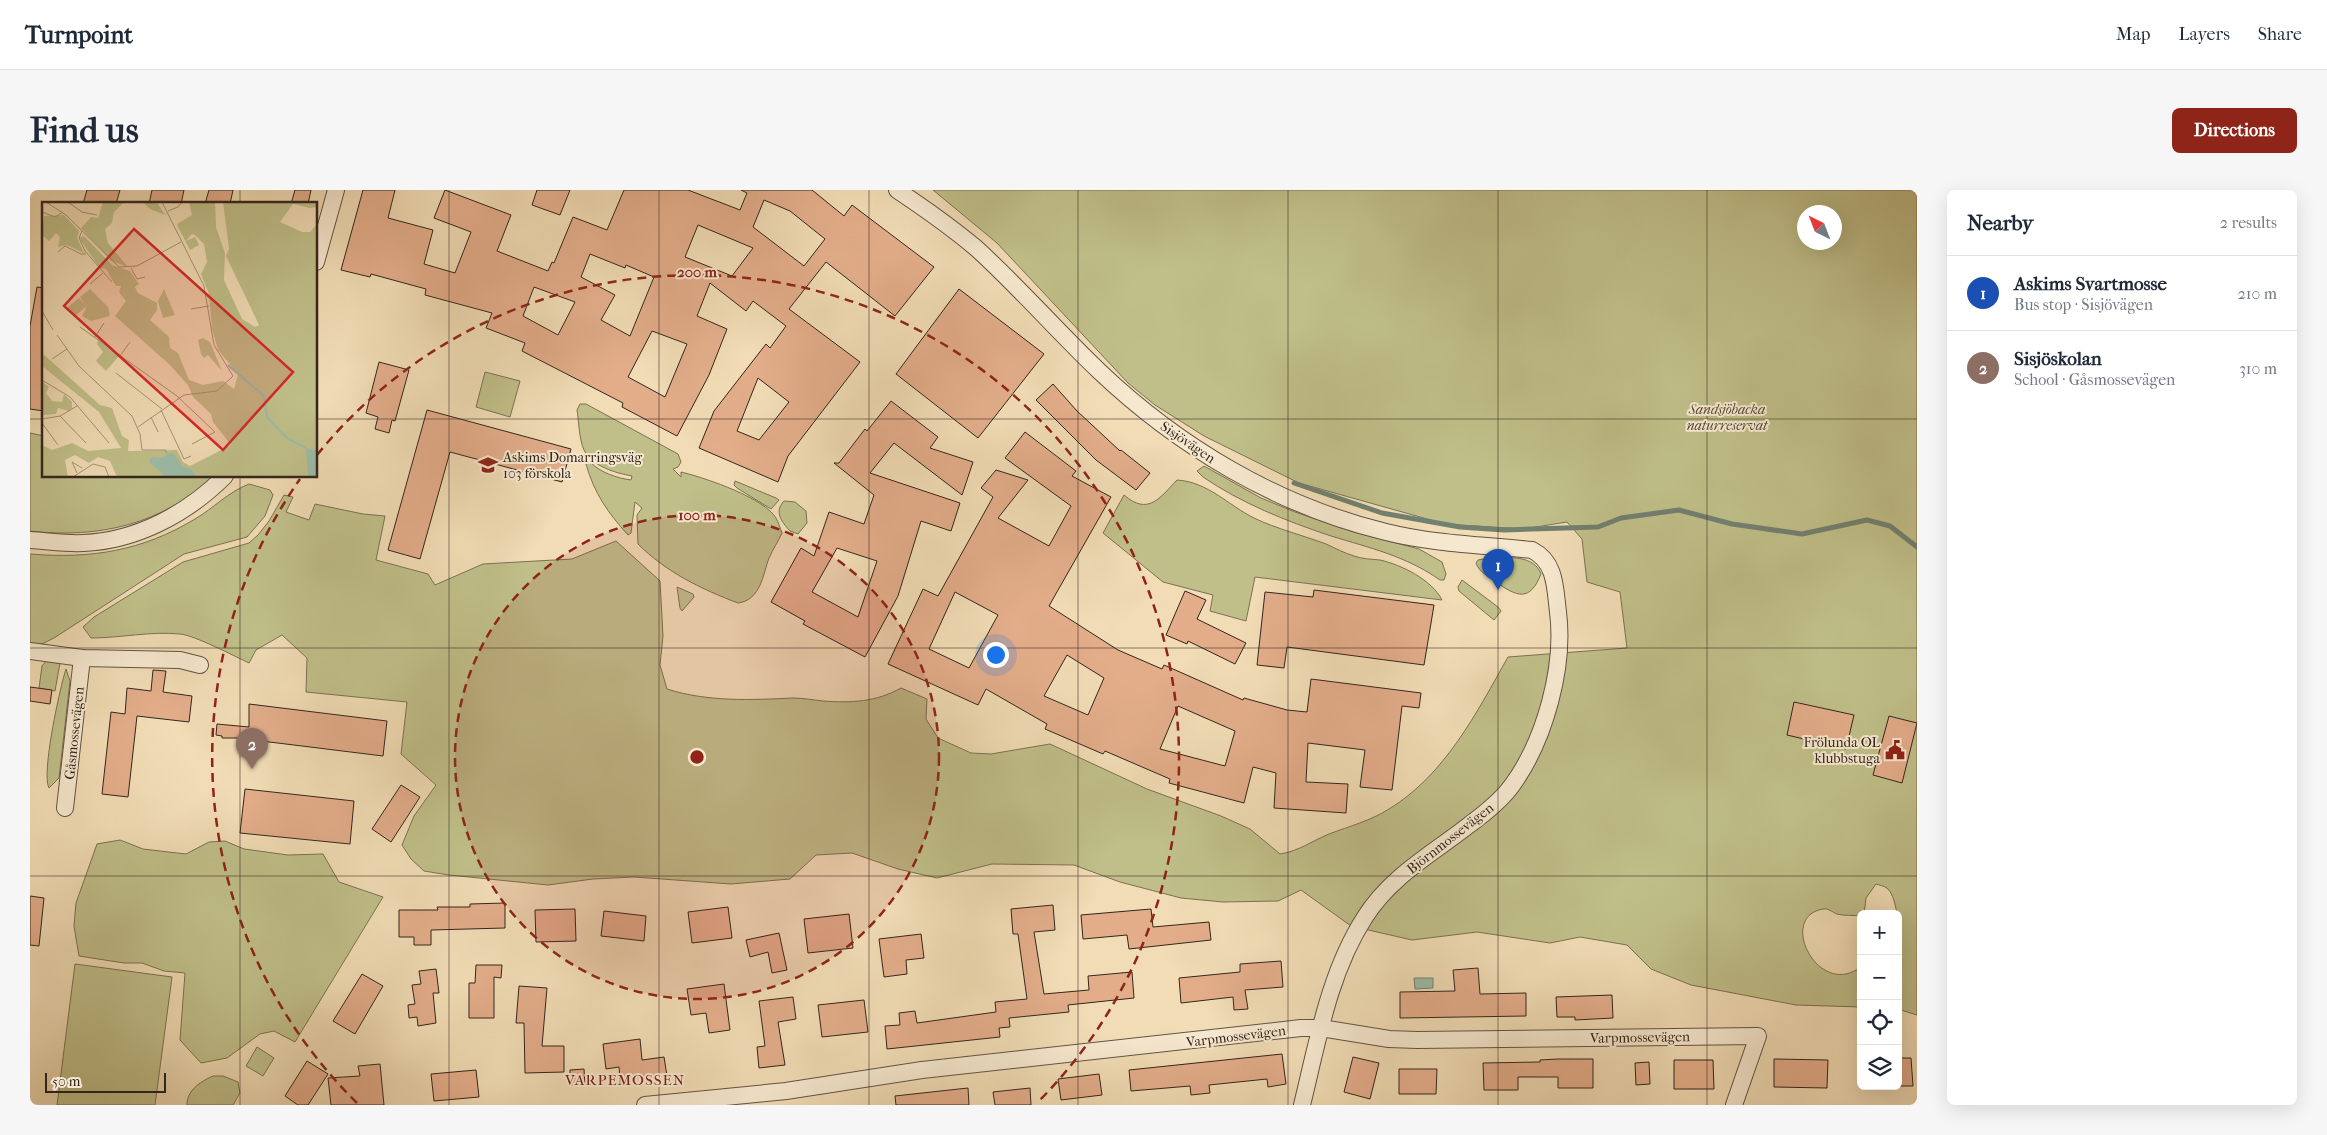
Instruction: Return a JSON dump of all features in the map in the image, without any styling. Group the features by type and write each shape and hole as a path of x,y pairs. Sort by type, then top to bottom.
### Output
{"street":[{"path":"318,255 336,190"},
{"name":"Sisjövägen","path":"896,190 950,227 976,249 1099,370 1149,415 1196,449 1239,474 1288,498 1331,515 1386,532 1453,544 1532,550 1540,554 1548,562"},
{"path":"30,540 84,544 134,534 192,504 223,478"},
{"name":"Björnmossevägen","path":"1302,1105 1334,976 1348,944 1366,914 1387,889 1414,864 1469,826 1493,806 1512,786 1528,760 1541,729 1554,686 1559,653 1559,618 1554,583 1548,562"},
{"path":"30,651 82,658 180,660 200,665"},
{"name":"Gåsmossevägen","path":"65,808 82,658"},
{"name":"Varpmossevägen","path":"645,1105 786,1091 922,1070 1321,1028 1389,1039 1417,1040 1758,1036 1734,1105"}],"green space":[{"name":"Sandsjöbacka naturreservat","path":"933,190 1917,190 1917,1015 1902,1010 1902,910 1896,910 1893,897 1887,888 1876,884 1866,898 1864,910 1857,910 1857,916 1837,914 1823,909 1811,914 1804,923 1803,934 1806,947 1812,958 1821,968 1833,974 1846,974 1857,970 1857,1007 1796,1005 1691,985 1651,969 1627,945 1580,937 1550,943 1477,932 1412,940 1351,926 1301,890 1278,901 1223,902 1181,898 1120,882 1074,865 992,864 937,878 898,869 852,853 816,855 790,879 731,884 634,877 593,879 548,885 424,871 411,859 402,845 414,816 436,785 401,754 407,702 306,692 307,658 282,635 256,650 249,663 186,635 158,633 91,638 83,627 94,617 183,562 249,543 269,521 284,495 293,497 286,512 309,520 315,504 363,514 385,516 376,560 428,574 435,585 483,564 572,559 616,541 660,581 663,636 660,665 667,689 714,698 797,698 844,702 873,699 901,688 927,699 926,719 938,738 971,753 991,754 1050,744 1147,789 1221,816 1250,829 1280,854 1293,851 1329,834 1375,817 1409,795 1427,779 1458,741 1508,657 1627,648 1620,592 1587,582 1582,539 1567,522 1523,529 1445,524 1299,483 1204,436 1155,405 1128,383 997,243"},
{"path":"485,372 520,381 510,417 476,407"},
{"path":"580,404 586,404 678,454 681,462 678,467 673,469 681,477 681,472 735,490 760,503 770,511 776,518 782,533 769,558 760,585 752,597 738,603 724,598 697,586 660,563 638,544 637,515 642,508 635,502 631,533 628,535 602,502 586,464 590,462 604,472 620,478 631,480 632,476 605,468 588,456 582,446 580,436 577,410"},
{"path":"30,433 42,436 42,478 212,478 173,506 152,517 129,524 81,533 30,531"},
{"path":"1204,466 1261,498 1295,512 1354,532 1419,549 1442,562 1446,574 1444,580 1440,580 1401,559 1281,518 1248,503 1203,477 1197,471"},
{"path":"1177,480 1208,489 1254,518 1354,556 1380,560 1407,570 1431,586 1442,600 1255,577 1246,621 1210,611 1213,595 1163,582 1103,533 1124,495 1132,501 1147,504 1159,498"},
{"path":"735,481 779,500 771,509 737,488 734,485"},
{"path":"249,484 270,490 273,495 265,516 247,537 184,554 54,638 42,644 30,643 30,554 95,554 155,539 202,515 234,491"},
{"path":"784,501 795,502 806,511 807,523 798,534 790,531 780,516 779,509"},
{"path":"1494,557 1521,559 1533,563 1541,574 1537,583 1527,593 1522,594 1510,591 1487,576 1477,566 1478,560"},
{"path":"1462,580 1498,607 1501,611 1494,620 1459,591 1458,587"},
{"path":"677,587 693,594 694,597 682,611 680,608"},
{"path":"47,660 60,663 55,691 39,688 42,666"},
{"path":"66,669 70,681 59,778 49,788 47,766 49,749"},
{"path":"120,840 143,849 186,854 209,842 225,841 244,849 288,855 323,854 339,882 383,897 295,1042 274,1031 260,1034 227,1058 201,1063 180,1040 185,973 164,971 142,963 124,963 79,956 74,926 76,903 97,844"},
{"path":"75,964 172,977 155,1105 57,1105"},
{"path":"257,1047 274,1058 263,1076 246,1066"},
{"path":"213,1076 223,1076 238,1082 240,1093 233,1105 187,1105 192,1091 199,1084"}],"shaded area":[{"path":"1414,978 1433,978 1433,988 1415,989"}],"building":[{"path":"87,190 120,190 117,202 84,202"},
{"path":"152,190 184,190 181,202 149,202"},
{"path":"209,190 233,190 230,202 206,202"},
{"path":"295,190 311,190 308,202 292,202"},
{"path":"363,190 395,190 388,218 433,230 424,264 455,273 471,232 434,218 445,190 511,215 497,251 548,271 552,262 554,263 573,217 607,230 624,190 688,190 740,210 747,193 741,190 812,190 844,216 852,205 934,267 895,316 826,262 789,309 860,362 788,456 778,482 699,448 714,411 766,344 770,348 786,326 753,301 746,311 710,283 697,316 727,329 709,375 677,436 622,407 623,403 522,351 525,343 486,328 492,313 425,295 426,289 371,274 370,277 341,270","holes":["764,200 790,211 825,239 804,266 753,227","698,225 753,248 732,276 685,257","590,254 625,268 626,265 654,277 630,336 601,320 615,295 581,277","534,287 575,302 558,335 523,316","652,331 687,344 665,397 628,377","758,378 789,402 759,440 737,431"]},
{"path":"537,190 570,190 560,215 532,205"},
{"path":"37,287 42,288 42,411 30,409 30,326"},
{"path":"959,289 1044,354 978,438 896,374"},
{"path":"379,362 409,370 395,421 392,420 389,433 375,429 378,417 366,413"},
{"path":"1053,384 1077,411 1120,451 1150,473 1136,490 1096,460 1036,400"},
{"path":"891,401 938,437 930,448 973,462 962,495 894,443 870,473 960,503 951,531 921,521 898,596 865,657 803,624 805,621 771,602 801,548 814,556 829,512 864,524 874,495 834,463 839,463 865,429 867,431","holes":["837,548 877,561 858,617 812,592"]},
{"path":"427,410 571,449 562,482 450,452 420,559 388,550"},
{"path":"1025,432 1076,471 1072,476 1111,497 1049,606 1118,650 1162,669 1164,665 1243,700 1244,698 1287,710 1307,712 1311,679 1421,693 1419,708 1402,706 1392,790 1360,787 1365,750 1308,743 1306,782 1348,784 1346,813 1274,808 1276,773 1253,767 1244,803 1169,783 1170,779 1105,751 1103,754 1045,729 1047,724 986,689 978,705 888,664 923,589 938,596 993,497 981,488 996,470 1028,480 998,518 1049,546 1071,506 1005,458","holes":["955,592 998,615 969,668 929,649","1067,655 1104,678 1088,715 1044,696","1178,706 1235,731 1225,766 1160,749"]},
{"path":"1314,590 1434,605 1424,665 1287,647 1284,668 1257,665 1265,592 1313,597"},
{"path":"1185,591 1206,600 1197,619 1246,643 1235,664 1188,641 1187,644 1166,635"},
{"path":"153,670 166,671 163,692 192,696 189,722 137,716 128,797 102,794 111,712 125,714 127,688 151,691"},
{"path":"30,687 52,690 50,704 30,701"},
{"path":"1794,702 1854,715 1846,749 1787,735"},
{"path":"249,704 387,721 383,756 237,738 222,738 222,736 216,735 217,724 249,727"},
{"name":"Frölunda OL klubbstuga","path":"1889,716 1917,723 1902,783 1873,775"},
{"path":"401,785 420,797 391,842 372,829"},
{"path":"245,789 354,801 350,844 240,833"},
{"path":"30,896 44,898 39,946 30,945"},
{"path":"505,903 505,928 431,930 431,945 414,945 414,937 399,937 399,910 438,910 437,907 470,907 470,904"},
{"path":"1053,905 1055,930 1034,932 1044,994 1089,990 1088,976 1132,972 1134,998 1068,1005 1069,1012 1009,1018 1010,1027 999,1028 1000,1037 887,1049 885,1026 900,1025 899,1013 915,1011 917,1023 996,1012 995,1002 1027,999 1018,934 1013,934 1011,909"},
{"path":"728,907 732,938 692,943 688,912"},
{"path":"575,909 576,941 536,942 535,910"},
{"path":"1151,909 1153,927 1209,922 1211,940 1129,949 1127,935 1083,939 1081,915"},
{"path":"604,911 646,916 644,941 601,936"},
{"path":"849,914 853,948 808,953 804,919"},
{"path":"779,933 787,970 772,973 768,952 750,957 746,940"},
{"path":"921,934 924,958 906,960 907,974 884,977 879,939"},
{"path":"1281,961 1283,987 1245,990 1248,1009 1234,1010 1233,997 1181,1003 1179,978 1240,972 1240,964"},
{"path":"476,965 502,965 501,978 494,977 494,1018 469,1018 469,983 475,983"},
{"path":"1478,968 1480,994 1526,993 1526,1016 1400,1018 1400,992 1455,991 1453,970"},
{"path":"436,969 439,993 433,993 436,1023 418,1026 417,1017 409,1018 408,1005 415,1004 412,985 421,984 419,971"},
{"path":"362,974 383,986 355,1034 333,1021"},
{"path":"724,984 730,1030 709,1033 706,1013 691,1015 687,989"},
{"path":"519,986 547,988 542,1046 564,1046 564,1072 525,1073 524,1023 516,1023"},
{"path":"1612,995 1613,1018 1575,1020 1575,1017 1557,1017 1556,997"},
{"path":"793,997 796,1019 778,1022 785,1065 759,1068 757,1047 765,1046 759,1001"},
{"path":"864,1000 868,1032 822,1037 818,1005"},
{"path":"640,1039 642,1060 664,1057 667,1076 652,1078 652,1075 620,1079 619,1067 606,1069 603,1044"},
{"path":"1282,1054 1286,1084 1268,1087 1267,1079 1209,1085 1210,1093 1191,1095 1190,1086 1131,1091 1129,1070"},
{"path":"1353,1057 1379,1063 1370,1099 1344,1092"},
{"path":"1902,1058 1911,1058 1913,1086 1902,1086"},
{"path":"1593,1059 1593,1088 1558,1088 1558,1077 1518,1077 1518,1090 1484,1090 1483,1063 1540,1062 1540,1060"},
{"path":"1774,1059 1828,1060 1827,1088 1774,1087"},
{"path":"1674,1060 1713,1060 1714,1089 1674,1089"},
{"path":"307,1061 328,1074 308,1105 298,1105 285,1096"},
{"path":"1649,1062 1650,1084 1636,1085 1635,1063"},
{"path":"380,1064 384,1105 331,1105 328,1078 360,1076 358,1066"},
{"path":"584,1069 585,1085 570,1085 570,1070"},
{"path":"1399,1069 1437,1069 1436,1094 1399,1094"},
{"path":"476,1070 479,1097 434,1101 431,1074"},
{"path":"1099,1074 1102,1095 1061,1100 1058,1079"},
{"path":"968,1088 969,1105 896,1105 895,1096"},
{"path":"1030,1088 1031,1105 995,1105 993,1092"}],"waterway":[{"path":"1294,483 1382,513 1460,527 1504,530 1598,527 1621,518 1679,510 1732,524 1802,534 1867,520 1890,526 1917,547"}],"place":[{"name":"Askims Domarringsväg 103 förskola","path":"488,465"},
{"name":"Askims Svartmosse","path":"1498,590"},
{"name":"Frölunda OL klubbstuga","path":"1895,750"},
{"name":"Sisjöskolan","path":"252,769"}],"district":[{"name":"VARPEMOSSEN","path":"625,1080"}]}
